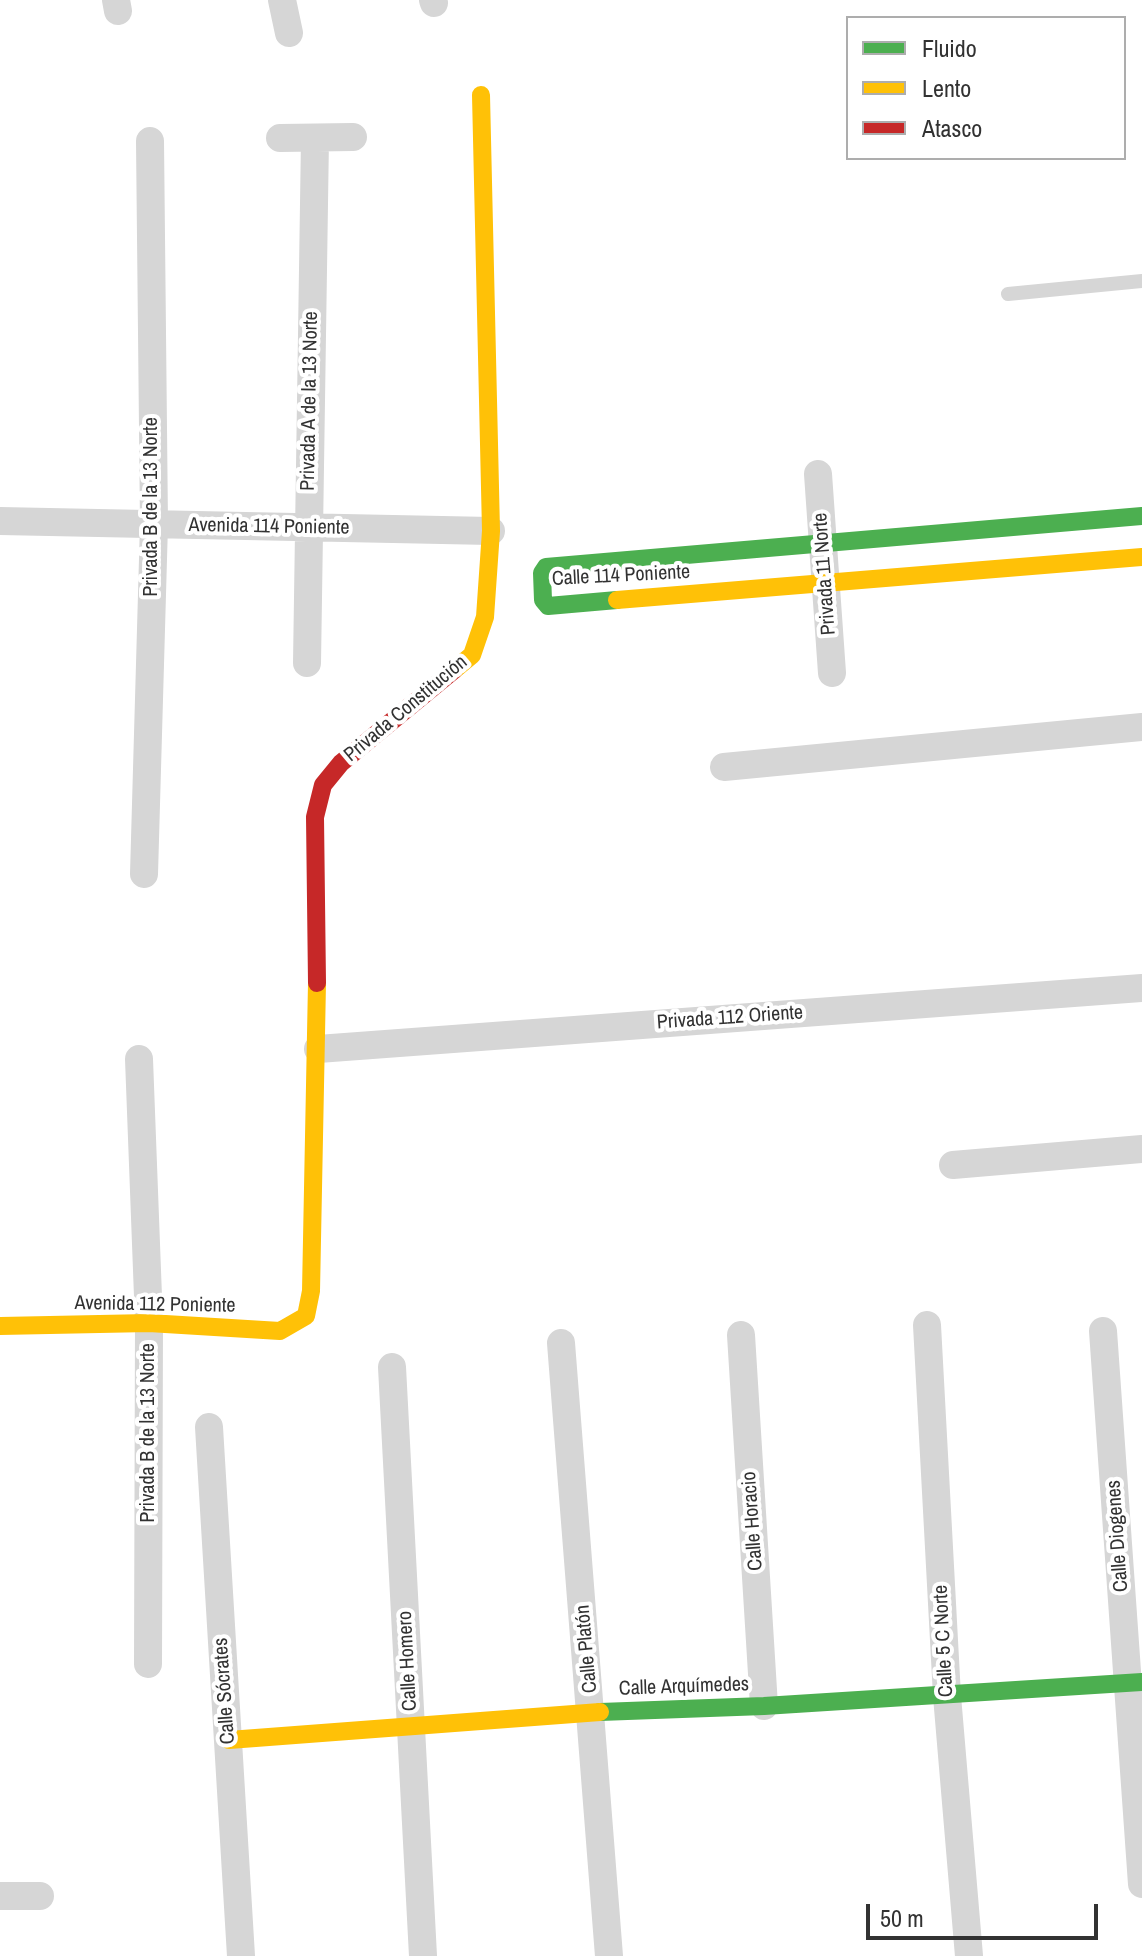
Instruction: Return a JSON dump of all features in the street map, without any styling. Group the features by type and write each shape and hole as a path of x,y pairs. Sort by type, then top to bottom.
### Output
{"street":[{"path":"282,0 289,33"},
{"name":"Privada Constitución","path":"306,1316 311,1291 318,1049 315,817 323,785 341,763 472,655 485,617 491,531 481,95"},
{"path":"280,138 353,137"},
{"name":"Privada A de la 13 Norte","path":"307,663 306,527 315,138"},
{"name":"Privada B de la 13 Norte","path":"144,874 154,524 150,141"},
{"name":"Privada 11 Norte","path":"818,474 832,673"},
{"name":"Calle 114 Poniente","path":"1142,516 546,567 542,573 543,600 548,606 1142,557"},
{"name":"Avenida 114 Poniente","path":"0,521 491,531"},
{"path":"984,530 990,570"},
{"path":"724,767 1142,727"},
{"name":"Privada 112 Oriente","path":"318,1049 1142,988"},
{"name":"Privada B de la 13 Norte","path":"139,1059 149,1323 148,1664"},
{"path":"953,1165 1142,1149"},
{"name":"Avenida 112 Poniente","path":"0,1326 149,1323 280,1331 306,1316"},
{"name":"Calle 5 C Norte","path":"927,1325 947,1696 969,1956"},
{"name":"Calle Diogenes","path":"1103,1331 1136,1683 1142,1884"},
{"name":"Calle Horacio","path":"741,1335 764,1706"},
{"name":"Calle Platón","path":"561,1343 593,1712 609,1956"},
{"name":"Calle Homero","path":"392,1367 423,1956"},
{"name":"Calle Sócrates","path":"209,1427 241,1956"},
{"name":"Calle Arquímedes","path":"229,1740 593,1712 764,1706 1136,1683"},
{"path":"0,1896 40,1896"}],"lane":[{"path":"1008,294 1142,281"}],"traffic: fast":[{"path":"617,600 548,606 543,600 542,573 546,567 1142,516"},
{"path":"600,1712 764,1706 1142,1682"}],"traffic: slow":[{"path":"454,670 472,655 485,617 491,531 481,95"},
{"path":"617,600 1142,557"},
{"path":"0,1326 149,1323 280,1331 306,1316 311,1291 317,983"},
{"path":"229,1740 600,1712"}],"traffic: jam":[{"path":"317,983 315,817 323,785 341,763 454,670"}]}
